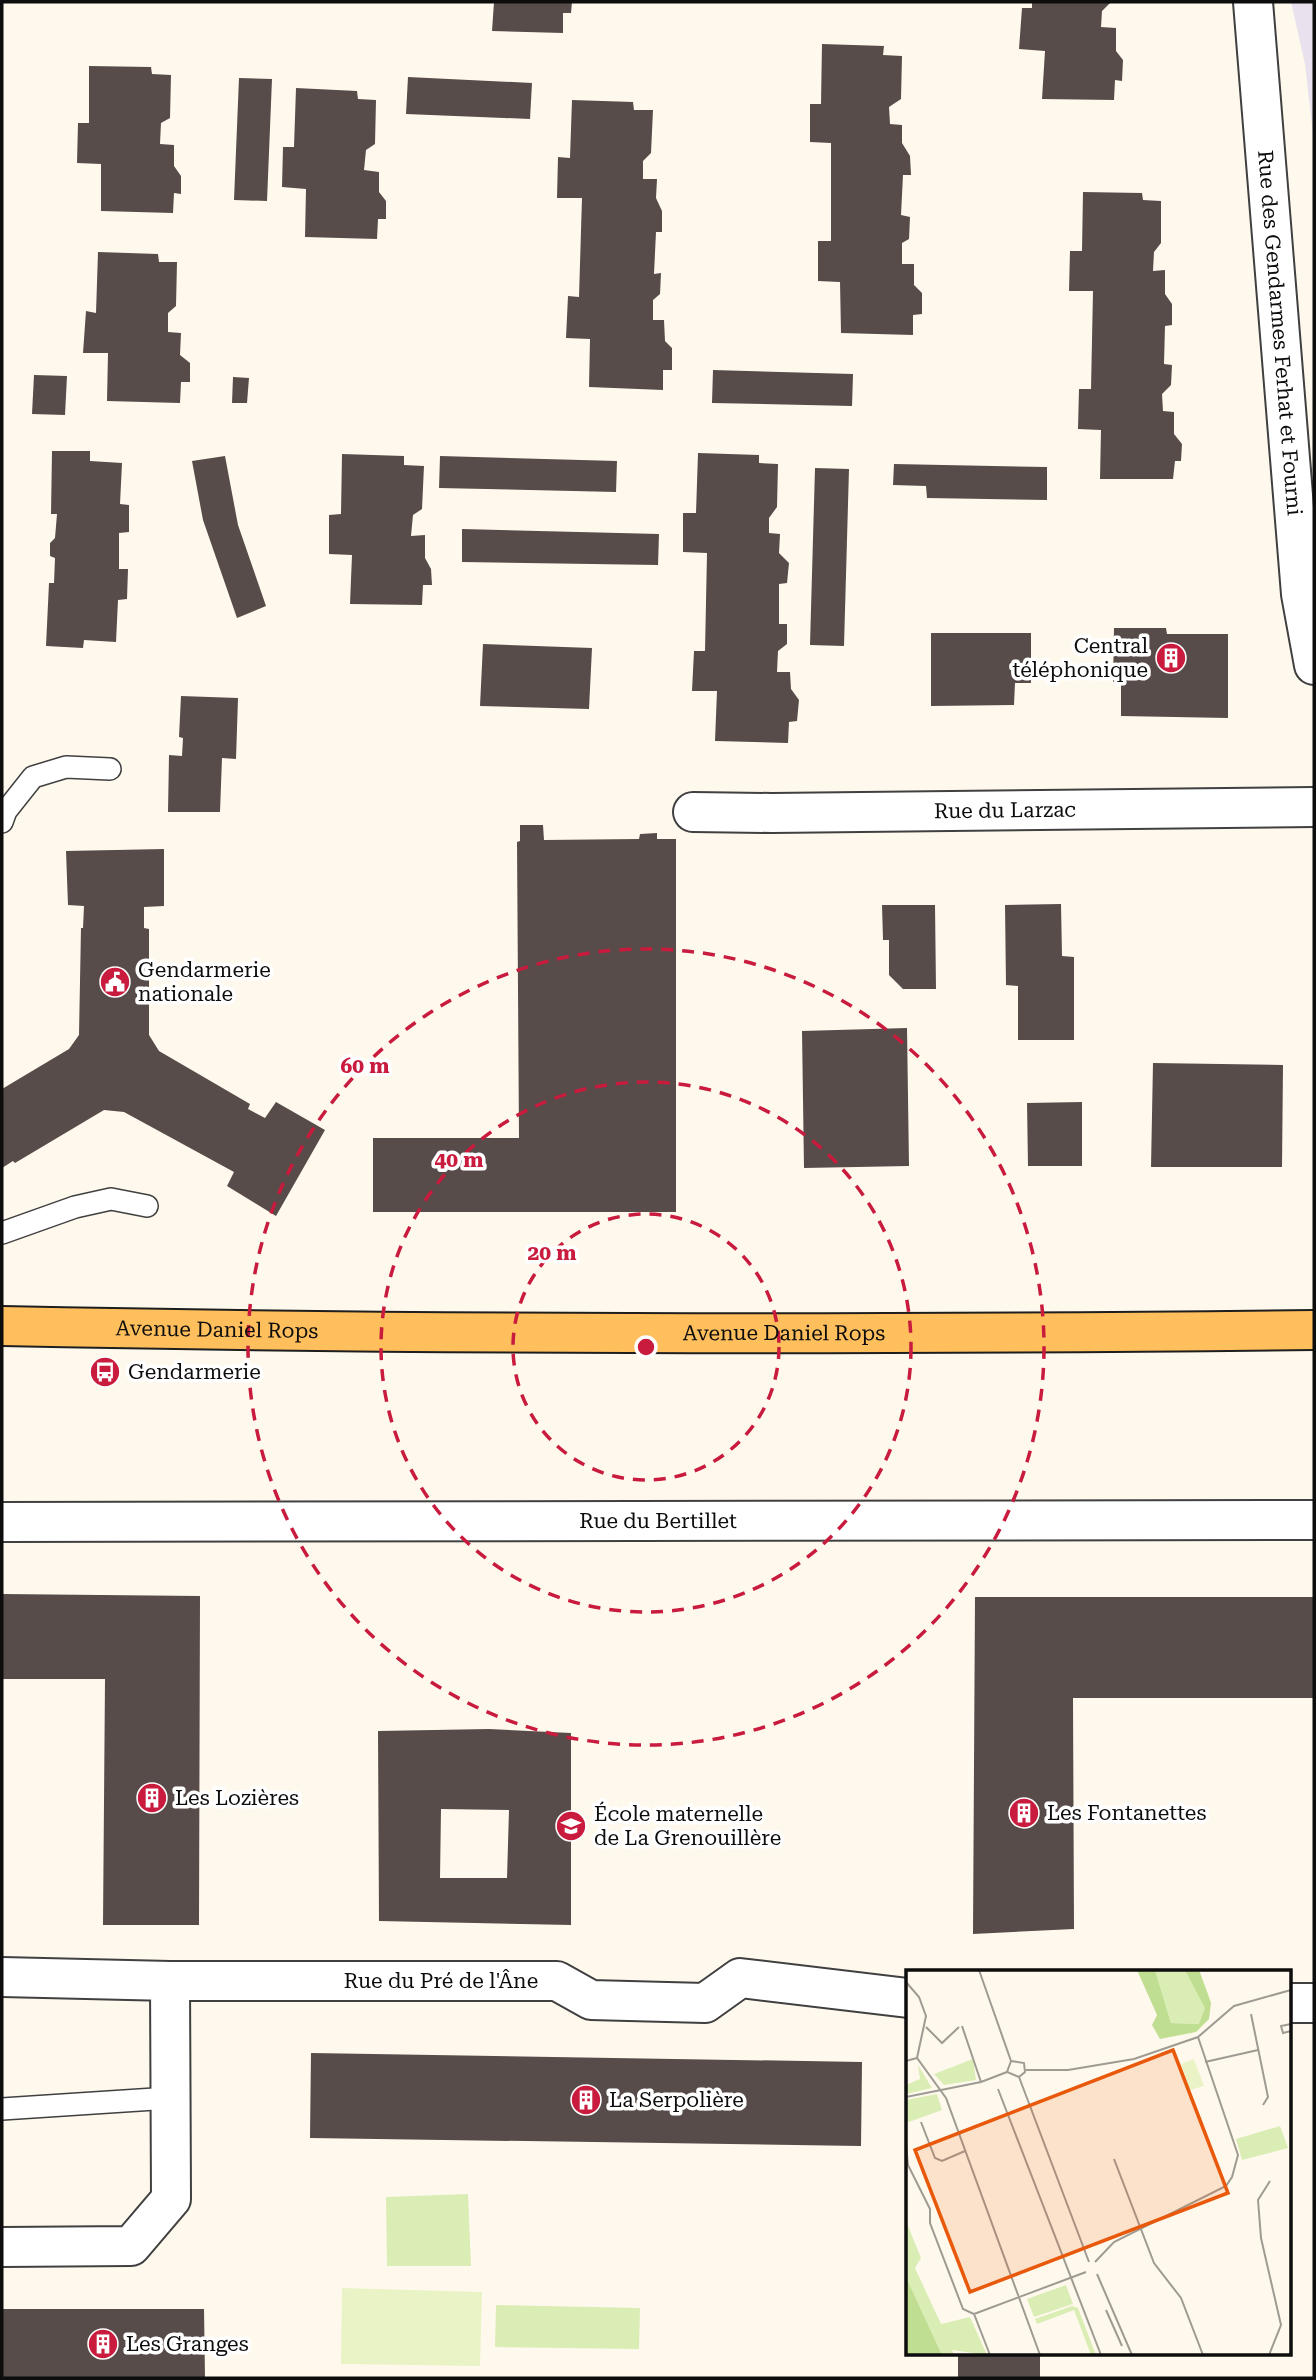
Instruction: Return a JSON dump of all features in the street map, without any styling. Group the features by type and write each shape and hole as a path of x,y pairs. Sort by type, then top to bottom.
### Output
{"main road":[{"name":"Avenue Daniel Rops","path":"2,1326 604,1333 1314,1330"}],"street":[{"name":"Rue des Gendarmes Ferhat et Fourni","path":"1253,2 1301,594 1314,665"},
{"name":"Rue du Larzac","path":"693,812 1314,807"},
{"name":"Rue du Bertillet","path":"2,1522 1314,1520"},
{"name":"Rue du Pré de l'Âne","path":"2,1978 557,1981 591,2000 705,2003 740,1978 906,1998"},
{"path":"2,2247 131,2246 171,2199 170,1981"},
{"path":"1292,2003 1314,2003"}],"lane":[{"path":"2,822 6,811 33,777 65,767 110,769"},
{"path":"2,1233 75,1206 111,1199 147,1206"},
{"path":"2,2109 170,2098"}],"shaded area":[{"path":"1291,2 1314,2 1314,143 1305,64"}],"green space":[{"path":"468,2194 471,2266 387,2266 386,2197"},
{"path":"342,2288 482,2292 480,2366 341,2364"},
{"path":"496,2305 640,2308 639,2349 495,2347"}],"building":[{"path":"494,2 572,2 571,13 563,13 563,33 492,31"},
{"path":"1032,2 1111,2 1102,11 1101,27 1116,28 1116,51 1123,60 1122,81 1115,80 1114,100 1042,99 1045,51 1019,49 1022,8 1032,8"},
{"path":"822,44 884,46 883,55 902,56 901,99 889,107 890,124 902,125 902,143 910,156 911,175 903,175 901,215 910,217 909,239 902,243 902,264 914,264 914,285 922,293 922,314 913,315 913,335 841,333 840,282 818,281 818,241 831,241 831,143 810,142 810,104 821,104"},
{"path":"89,66 151,67 152,74 171,75 170,118 161,123 160,144 174,145 174,166 181,176 181,194 174,193 173,213 101,211 101,164 77,163 78,123 89,123"},
{"path":"408,77 532,83 530,119 406,114"},
{"path":"239,78 272,79 267,201 234,200"},
{"path":"296,88 357,91 358,99 376,100 375,144 366,150 364,170 379,172 379,192 386,201 386,219 378,219 377,239 305,237 306,189 282,187 283,147 294,147"},
{"path":"572,100 633,102 634,110 653,110 651,153 643,161 643,179 657,179 656,198 662,211 662,232 656,232 654,274 661,273 660,294 653,300 653,320 664,320 665,341 672,348 672,370 663,370 663,390 589,387 590,339 566,338 568,296 579,297 582,198 557,198 558,157 570,158"},
{"path":"1083,192 1142,193 1143,200 1161,201 1161,243 1154,252 1153,271 1165,270 1165,294 1172,304 1172,325 1165,326 1164,364 1172,365 1171,385 1162,394 1163,411 1174,412 1174,434 1182,444 1181,461 1175,461 1173,479 1100,479 1101,430 1078,429 1079,389 1091,389 1093,291 1069,291 1070,251 1082,251"},
{"path":"98,252 158,254 159,262 177,262 176,306 168,313 168,332 181,333 180,355 190,363 190,382 181,382 180,403 107,401 108,353 83,353 86,311 96,313"},
{"path":"713,370 853,374 852,406 712,403"},
{"path":"34,375 67,376 65,415 32,414"},
{"path":"233,377 249,378 247,403 232,403"},
{"path":"52,451 90,451 90,461 122,463 120,504 129,505 129,532 119,533 119,569 128,569 127,599 118,600 116,642 84,640 83,648 46,646 49,583 54,583 55,558 50,556 50,543 55,538 57,514 51,514"},
{"path":"698,453 759,455 759,463 778,464 777,507 769,518 769,533 780,534 779,553 789,563 787,583 779,584 779,624 787,624 787,644 778,651 777,672 790,672 791,689 799,700 797,721 789,722 788,743 715,741 717,691 692,691 694,651 705,651 707,553 683,552 683,513 696,513"},
{"path":"342,454 404,456 404,465 424,466 422,509 413,515 411,536 425,535 425,558 431,569 432,585 423,585 422,605 350,604 352,555 329,554 329,515 341,514"},
{"path":"225,456 238,525 266,606 237,618 203,520 192,461"},
{"path":"440,456 617,461 616,492 439,488"},
{"path":"894,464 1047,467 1047,500 927,498 926,486 893,485"},
{"path":"815,468 849,469 844,646 810,645"},
{"path":"462,529 659,534 658,565 462,562"},
{"name":"Central téléphonique","path":"1114,628 1166,628 1167,634 1228,634 1228,718 1121,716 1121,682 1113,682"},
{"path":"931,633 1031,633 1031,683 1015,683 1014,705 931,706"},
{"path":"483,644 592,648 589,709 480,706"},
{"path":"181,696 238,698 236,759 222,758 220,812 168,812 169,755 182,756 183,738 179,737"},
{"path":"520,825 543,825 544,840 639,839 640,834 657,833 657,839 676,839 676,1212 373,1212 373,1138 519,1138 517,842 520,841"},
{"name":"Gendarmerie nationale","path":"164,849 164,906 144,907 144,928 149,929 149,1035 159,1051 250,1104 248,1109 265,1118 276,1102 325,1130 276,1216 227,1186 234,1172 124,1112 104,1110 2,1168 2,1089 69,1049 79,1035 81,928 84,906 68,905 66,851"},
{"path":"1061,904 1062,956 1074,957 1074,1040 1018,1040 1018,986 1006,985 1005,905"},
{"path":"882,905 935,905 936,989 903,989 889,975 889,940 883,940"},
{"path":"907,1028 909,1166 804,1168 802,1031"},
{"path":"1153,1063 1283,1065 1282,1167 1151,1167"},
{"path":"1082,1102 1082,1166 1028,1166 1027,1103"},
{"name":"Les Lozières","path":"2,1594 200,1596 199,1925 103,1925 105,1679 2,1679"},
{"name":"Les Fontanettes","path":"975,1597 1314,1597 1314,1698 1073,1698 1074,1929 973,1934"},
{"path":"489,1729 571,1733 571,1925 379,1921 378,1731","holes":["441,1809 509,1810 507,1878 440,1878"]},
{"name":"La Serpolière","path":"311,2053 862,2062 861,2146 310,2138"},
{"name":"Les Granges","path":"2,2309 204,2309 205,2378 2,2378"},
{"path":"958,2356 1040,2356 1040,2378 958,2378"}],"place":[{"name":"Central téléphonique","path":"1171,658"},
{"name":"Gendarmerie nationale","path":"115,982"},
{"name":"Gendarmerie","path":"105,1372"},
{"name":"Les Lozières","path":"152,1798"},
{"name":"Les Fontanettes","path":"1024,1813"},
{"name":"École maternelle de La Grenouillère","path":"571,1826"},
{"name":"La Serpolière","path":"586,2100"},
{"name":"Les Granges","path":"103,2344"}]}
